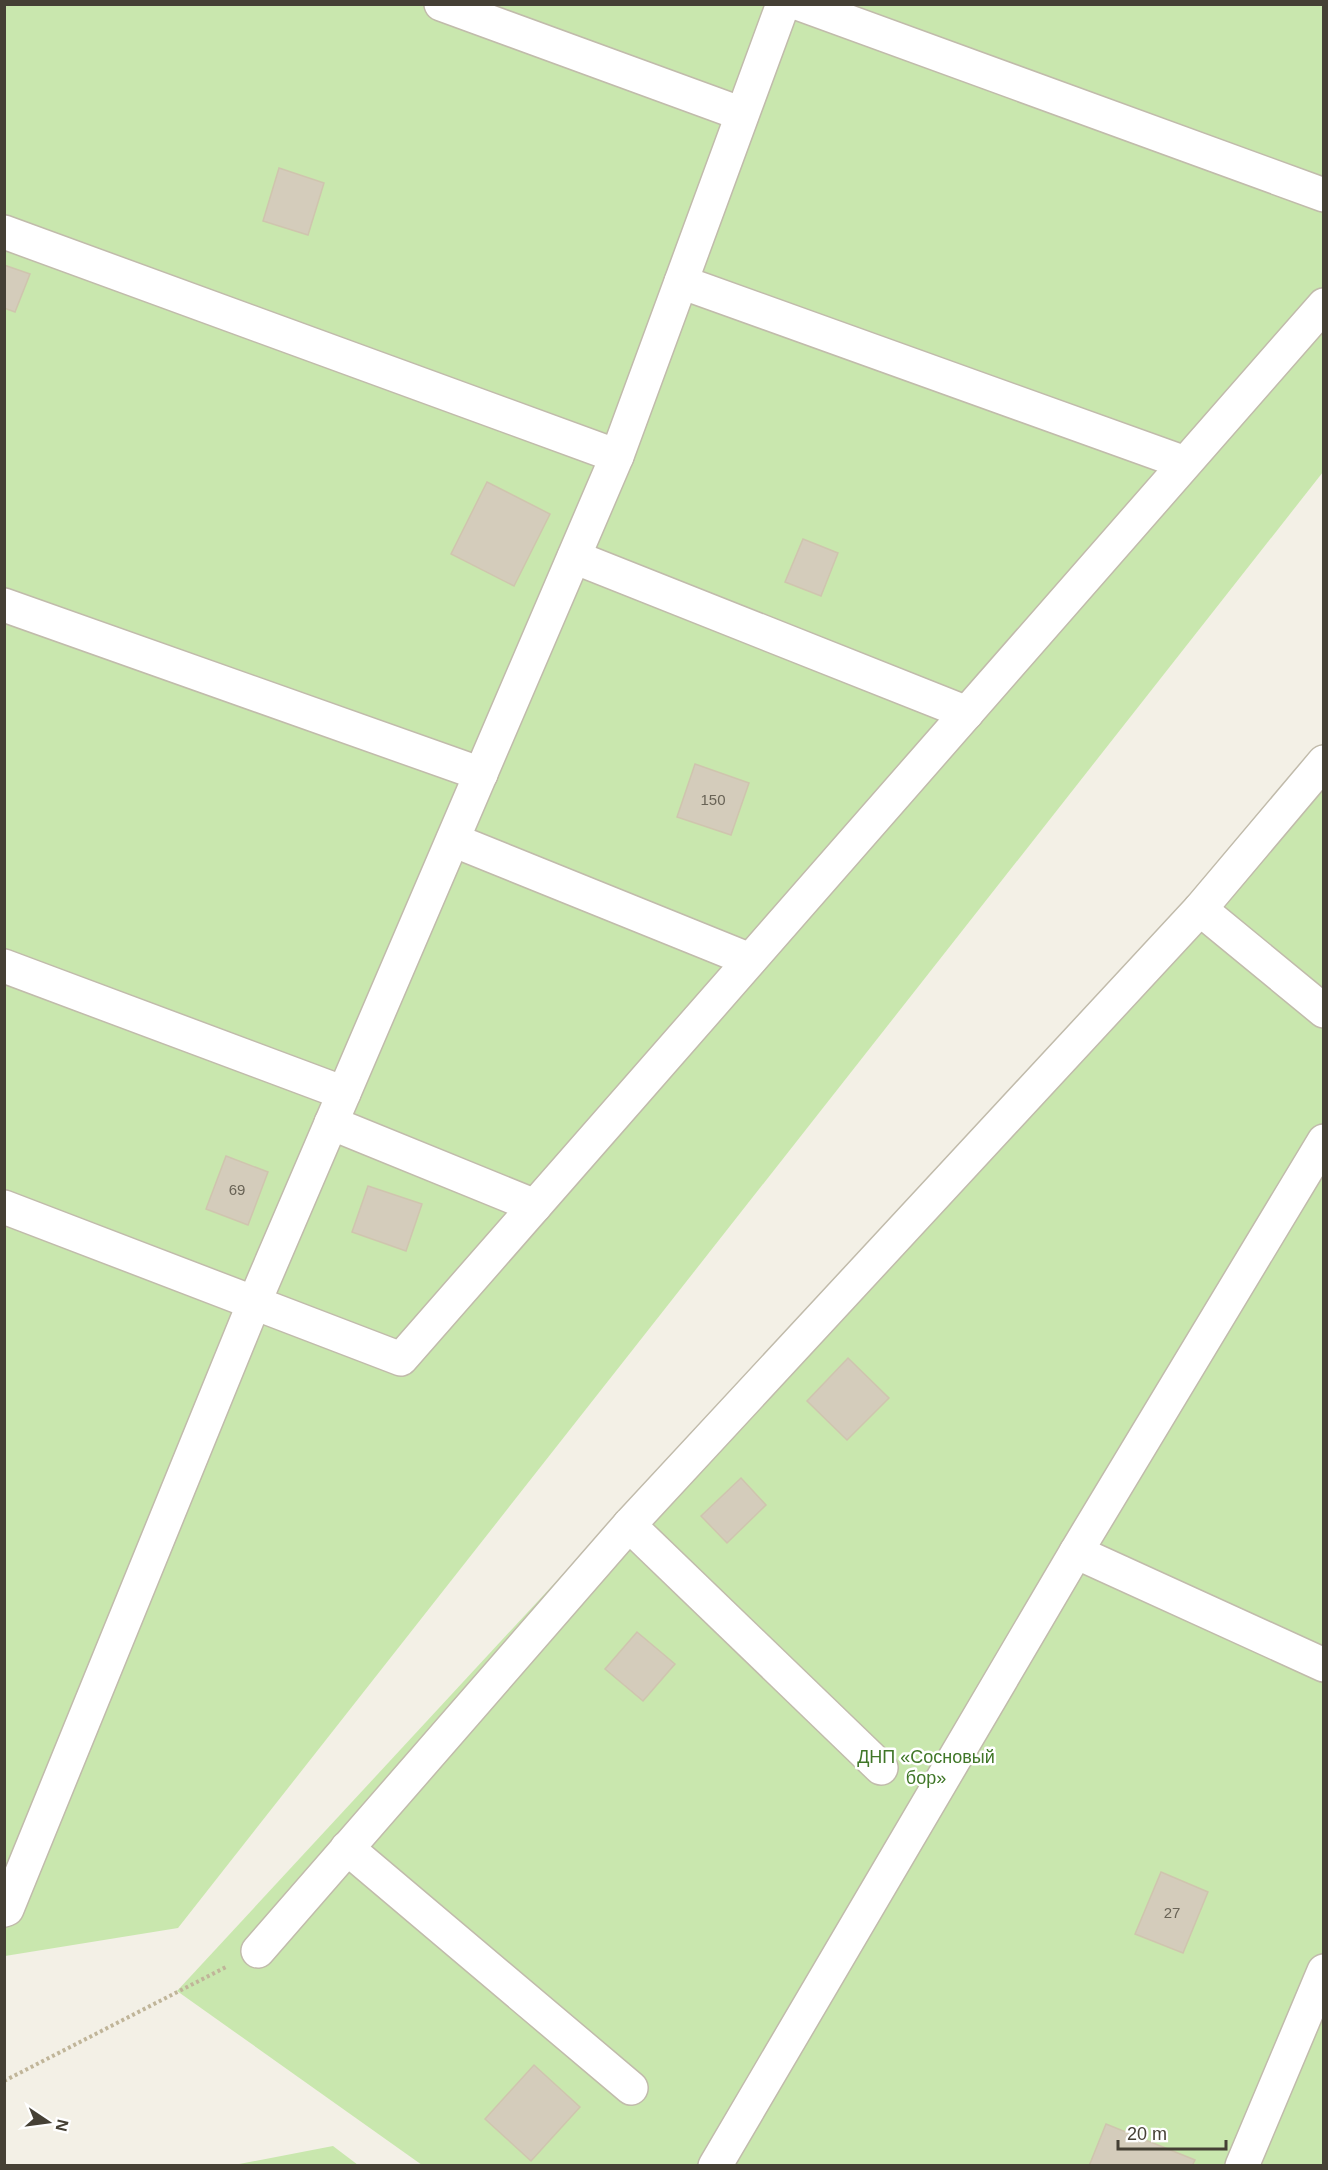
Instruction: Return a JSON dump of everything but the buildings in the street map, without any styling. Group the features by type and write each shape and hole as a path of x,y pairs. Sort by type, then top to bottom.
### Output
{"lane":[{"path":"441,4 742,114"},
{"path":"4,1910 7,1909 254,1303 617,456 783,4"},
{"path":"800,4 1323,195"},
{"path":"4,232 617,456"},
{"path":"681,282 1185,463"},
{"path":"4,1207 401,1359 1323,305"},
{"path":"574,557 967,713"},
{"path":"4,605 481,774"},
{"path":"258,1950 628,1525 1200,909 1323,762"},
{"path":"453,840 750,960"},
{"path":"1200,909 1323,1011"},
{"path":"4,966 344,1093"},
{"path":"331,1123 535,1206"},
{"path":"715,2166 1076,1552 1323,1141"},
{"path":"628,1525 881,1768"},
{"path":"1076,1552 1323,1665"},
{"path":"347,1848 631,2088"},
{"path":"1242,2166 1323,1971"}],"path":[{"path":"4,2082 258,1950"}],"green space":[{"path":"5,5 1323,5 1323,472 178,1928 5,1956"},
{"name":"ДНП «Сосновый бор»","path":"1323,753 1323,2165 422,2165 177,1991"},
{"path":"333,2146 358,2165 234,2165"}]}
